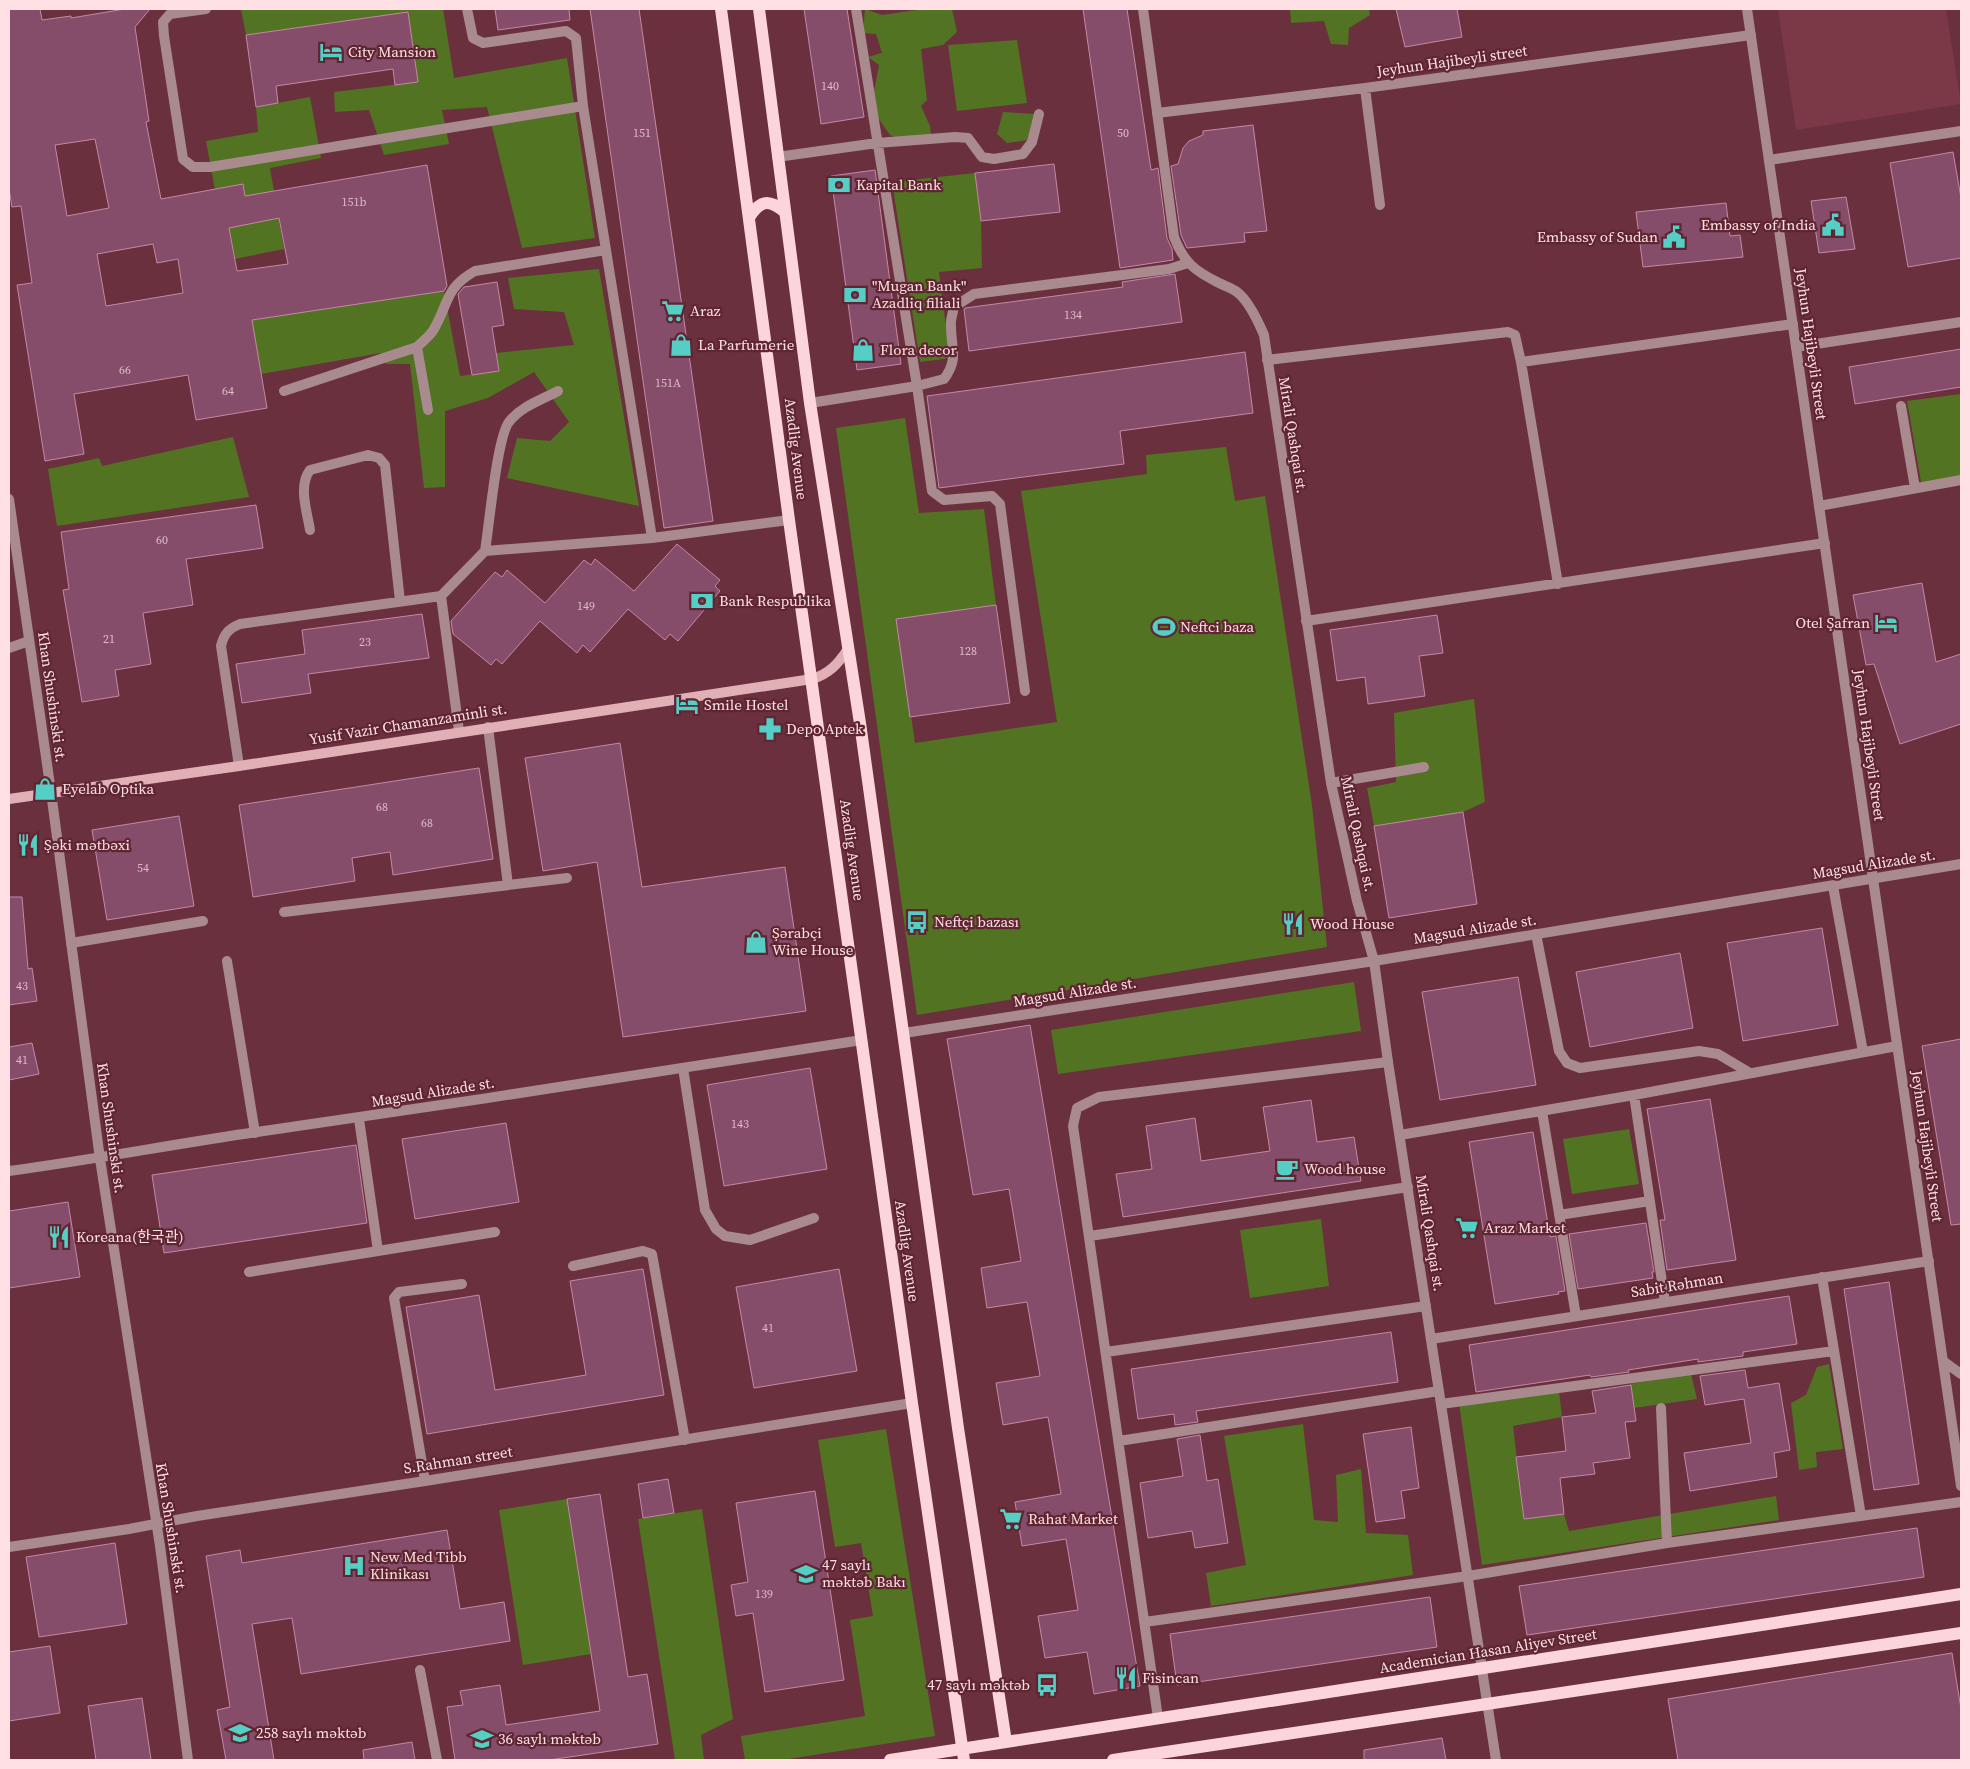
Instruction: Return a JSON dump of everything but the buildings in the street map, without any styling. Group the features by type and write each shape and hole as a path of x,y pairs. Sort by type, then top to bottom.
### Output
{"main road":[{"name":"Azadlig Avenue","path":"721,9 789,520 963,1754"},
{"name":"Azadlig Avenue","path":"759,9 810,403 904,1033 958,1428 1006,1742"},
{"path":"750,216 756,206 766,202 776,205 785,212"},
{"name":"Yusif Vazir Chamanzaminli st.","path":"9,799 812,679 834,668 848,649"},
{"name":"Academician Hasan Aliyev Street","path":"890,1760 933,1753 963,1754 1006,1742 1029,1738 1957,1595"},
{"path":"1113,1760 1164,1756 1488,1704 1960,1634"}],"street":[{"path":"206,9 170,14 164,22 164,36 183,159 193,167 210,167 583,106"},
{"path":"467,9 473,38 482,43 566,31 576,38 583,106 652,538"},
{"path":"856,9 917,386 932,491 944,500 992,496 1000,504 1025,691"},
{"name":"Mirali Qashqai st.","path":"1143,9 1174,237 1179,250 1198,272 1237,292 1257,320 1264,335 1331,783 1357,901 1374,961 1496,1760"},
{"name":"Jeyhun Hajibeyli Street","path":"1748,9 1961,1486"},
{"name":"Jeyhun Hajibeyli street","path":"1156,113 1365,88 1751,35"},
{"path":"1365,88 1380,205"},
{"path":"777,156 877,143 955,137 968,138 982,157 994,159 1023,154 1032,142 1039,114"},
{"path":"1769,160 1961,131"},
{"path":"284,391 418,347 433,330 452,291 461,279 475,271 606,250"},
{"path":"810,403 917,386 944,379 952,370 955,357 950,325 954,307 974,294 1169,269 1188,262"},
{"path":"1796,347 1961,322"},
{"path":"1521,362 1793,324"},
{"path":"1267,360 1508,332 1515,335 1558,584"},
{"path":"418,347 428,410"},
{"path":"239,766 221,646 224,635 230,628 240,624 441,596 485,551 501,441 508,423 518,412 558,391"},
{"path":"1902,406 1915,488"},
{"path":"310,530 304,491 305,478 310,470 368,455 379,458 385,465 400,601"},
{"path":"1819,506 1961,480"},
{"name":"Khan Shushinski st.","path":"9,499 51,792 100,1159 156,1524 188,1760"},
{"path":"485,551 652,538 789,520"},
{"path":"1306,621 1825,544"},
{"path":"441,596 459,731"},
{"path":"9,648 29,641"},
{"path":"488,727 508,885"},
{"path":"1331,783 1424,767"},
{"name":"Magsud Alizade st.","path":"904,1033 1374,961 1961,864"},
{"path":"284,912 567,878"},
{"path":"1833,886 1863,1052"},
{"path":"71,943 203,921"},
{"path":"1536,934 1559,1051 1567,1063 1580,1068 1699,1051 1718,1054 1750,1073"},
{"path":"228,961 256,1132"},
{"name":"Magsud Alizade st.","path":"9,1172 100,1159 256,1132 862,1040"},
{"path":"1400,1135 1634,1095 1897,1046"},
{"path":"1158,1718 1073,1126 1077,1108 1099,1098 1388,1062"},
{"path":"683,1068 705,1210 716,1229 726,1236 750,1240 814,1218"},
{"path":"1634,1095 1665,1302"},
{"path":"1542,1111 1576,1316"},
{"path":"358,1118 378,1251"},
{"path":"1090,1236 1408,1187"},
{"path":"1559,1215 1650,1201"},
{"path":"249,1272 495,1232"},
{"path":"573,1266 643,1251 652,1254 685,1440"},
{"name":"Sabit Rəhman","path":"1431,1338 1928,1261"},
{"path":"1822,1277 1861,1516"},
{"path":"425,1482 394,1298 399,1292 462,1284"},
{"path":"1106,1352 1426,1306"},
{"path":"1441,1404 1834,1351"},
{"path":"1943,1361 1961,1374"},
{"path":"1119,1441 1439,1391"},
{"name":"S.Rahman street","path":"9,1547 912,1403"},
{"path":"1661,1408 1667,1543"},
{"path":"1145,1622 1468,1576 1667,1543 1961,1502"},
{"path":"420,1670 437,1760"}],"shaded area":[{"path":"1778,9 1946,9 1961,104 1796,130"}],"green space":[{"path":"241,9 443,9 454,78 567,58 595,238 522,248 487,107 442,110 449,144 384,155 369,110 335,112 334,92 418,82 408,12 246,35"},
{"path":"865,9 882,15 923,9 952,9 957,32 943,45 921,49 927,100 921,106 930,126 931,134 905,141 890,135 871,108 879,65 868,57 882,53 876,34 863,33"},
{"path":"1290,9 1369,9 1370,15 1349,28 1348,45 1331,44 1324,21 1291,23"},
{"path":"1017,40 1027,103 957,111 948,45"},
{"path":"310,97 321,158 270,168 284,249 235,259 229,227 250,223 243,185 215,190 206,141 258,132 256,107"},
{"path":"1003,112 1036,114 1028,140 1007,143 997,134"},
{"path":"975,173 981,221 982,268 939,272 950,358 920,362 892,182"},
{"path":"599,269 639,506 507,478 517,438 550,441 569,422 534,372 488,398 445,411 445,487 424,488 410,364 386,364 381,353 261,374 251,320 444,291 460,376 499,371 496,353 574,345 564,312 514,309 508,278"},
{"path":"1961,394 1961,483 1921,482 1907,401"},
{"path":"905,418 919,513 984,509 996,605 897,619 915,743 1057,722 1021,491 1147,474 1146,455 1226,447 1235,501 1265,496 1312,805 1327,947 917,1015 836,428"},
{"path":"233,437 249,497 57,526 48,469 99,458 102,466"},
{"path":"1474,699 1485,802 1463,812 1374,826 1367,788 1396,782 1394,713"},
{"path":"1354,982 1361,1031 1058,1074 1051,1030"},
{"path":"1629,1129 1639,1184 1572,1194 1563,1139"},
{"path":"1321,1219 1329,1286 1250,1298 1240,1230"},
{"path":"1829,1364 1843,1449 1816,1452 1817,1467 1799,1470 1791,1403 1806,1395 1817,1367"},
{"path":"1691,1374 1697,1399 1634,1408 1630,1384"},
{"path":"1559,1391 1562,1417 1513,1426 1524,1519 1564,1514 1569,1531 1776,1496 1779,1520 1482,1565 1459,1403"},
{"path":"1303,1424 1314,1520 1338,1522 1336,1475 1361,1469 1366,1533 1408,1535 1413,1575 1211,1606 1206,1573 1246,1565 1224,1436"},
{"path":"886,1429 935,1736 782,1760 745,1760 741,1736 865,1716 850,1620 873,1616 861,1543 835,1547 818,1440"},
{"path":"567,1499 591,1654 523,1665 499,1510"},
{"path":"702,1509 733,1719 701,1735 704,1760 675,1760 638,1519"}],"place":[{"name":"City Mansion","path":"331,52"},
{"name":"Kapital Bank","path":"839,185"},
{"name":"Embassy of India","path":"1833,225"},
{"name":"Embassy of Sudan","path":"1674,237"},
{"name":"\"Mugan Bank\" Azadliq filiali","path":"855,295"},
{"name":"Araz","path":"673,311"},
{"name":"La Parfumerie","path":"681,345"},
{"name":"Flora decor","path":"863,350"},
{"name":"Bank Respublika","path":"702,601"},
{"name":"Otel Şafran","path":"1886,623"},
{"name":"Neftci baza","path":"1164,627"},
{"name":"Smile Hostel","path":"687,705"},
{"name":"Depo Aptek","path":"770,729"},
{"name":"Eyelab Optika","path":"45,789"},
{"name":"Şəki mətbəxi","path":"28,845"},
{"name":"Neftçi bazası","path":"917,922"},
{"name":"Wood House","path":"1293,924"},
{"name":"Şərabçi Wine House","path":"756,942"},
{"name":"Wood house","path":"1287,1169"},
{"name":"Araz Market","path":"1467,1228"},
{"name":"Koreana(한국관)","path":"59,1237"},
{"name":"Rahat Market","path":"1011,1519"},
{"name":"New Med Tibb Klinikası","path":"354,1566"},
{"name":"47 saylı məktəb Bakı","path":"806,1574"},
{"name":"Fisincan","path":"1126,1678"},
{"name":"47 saylı məktəb","path":"1047,1685"},
{"name":"258 saylı məktəb","path":"240,1733"},
{"name":"36 saylı məktəb","path":"482,1739"}]}
